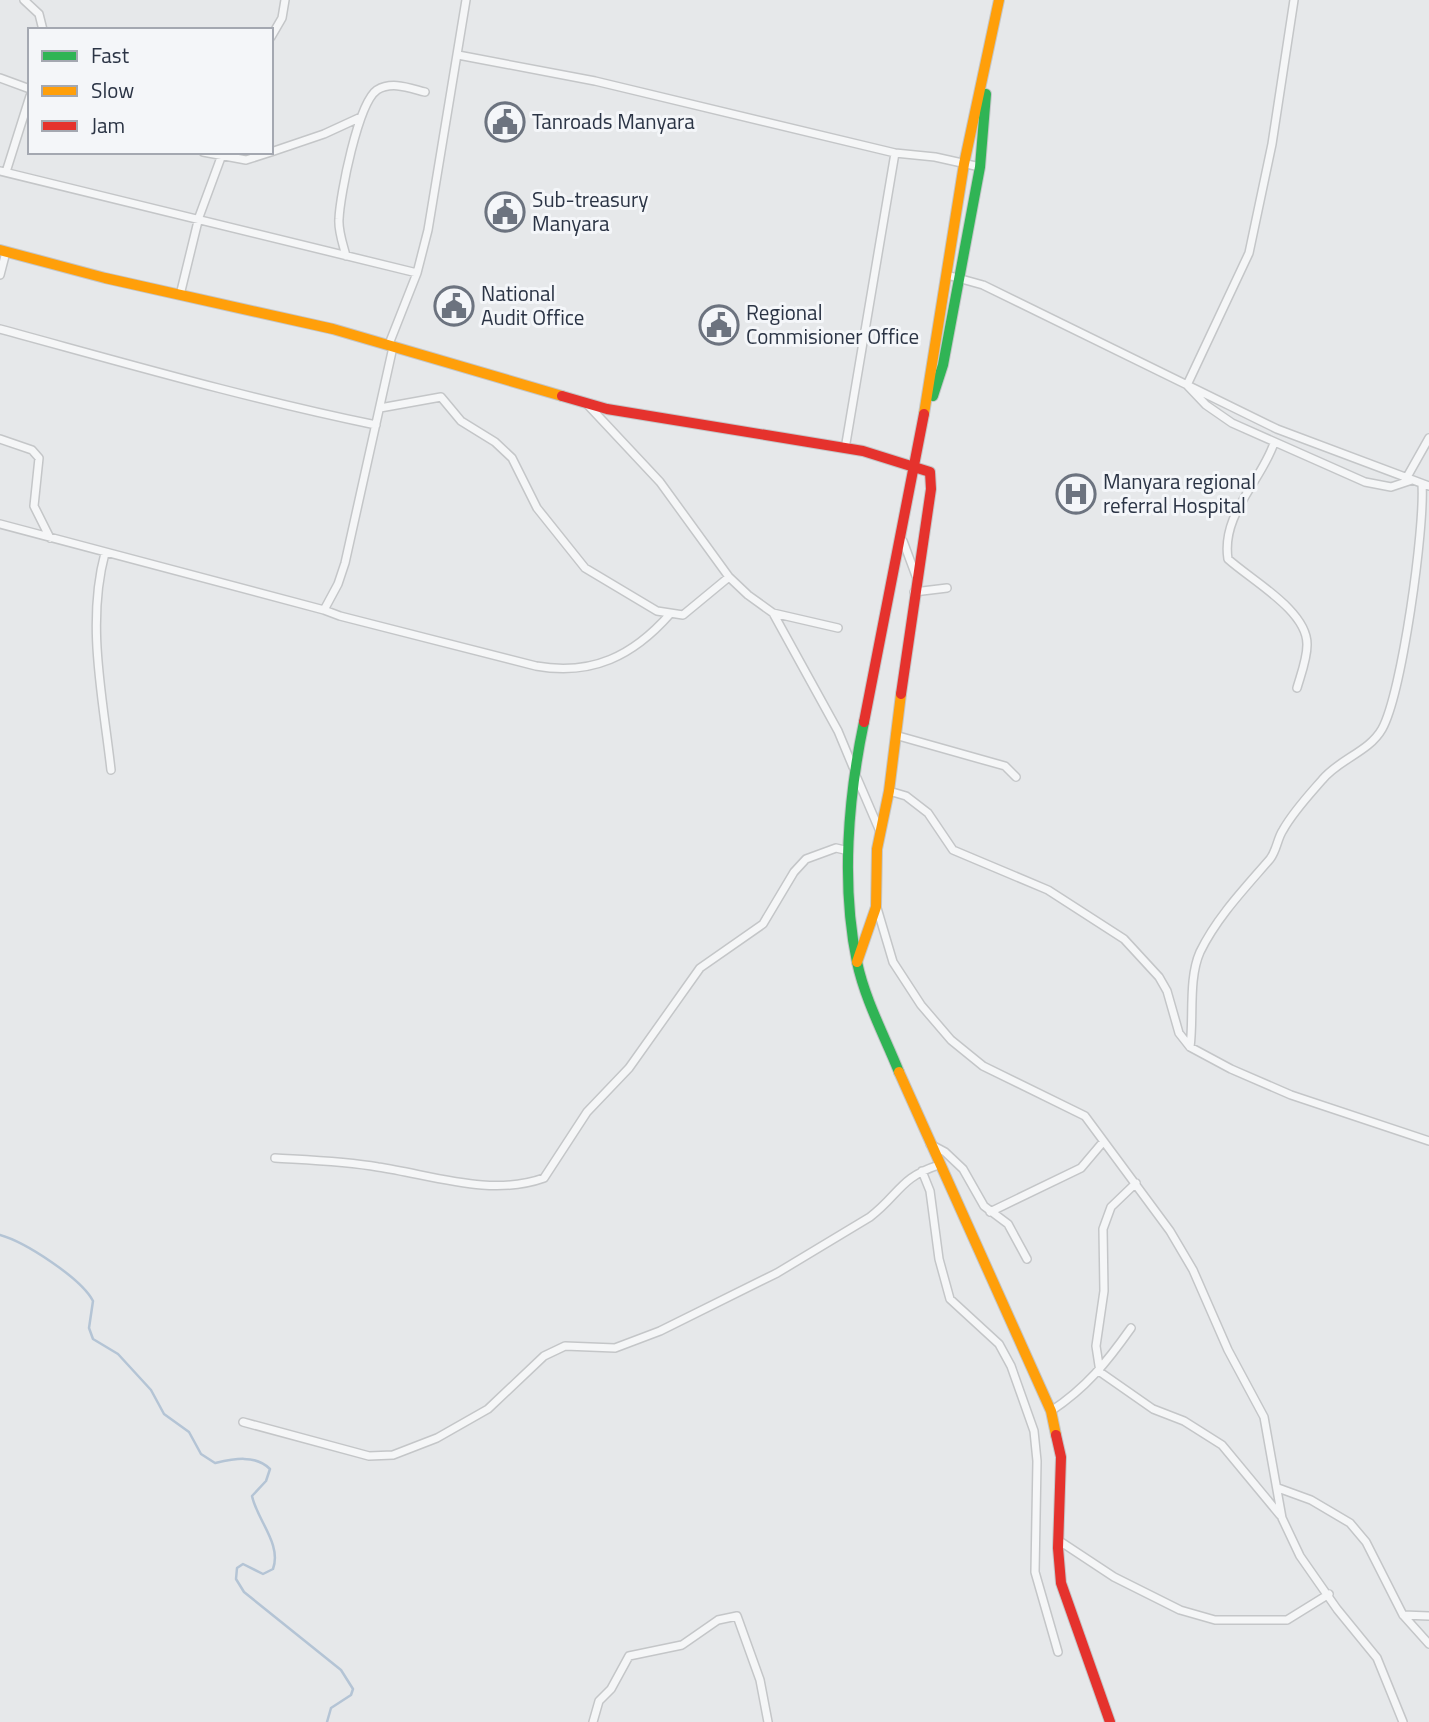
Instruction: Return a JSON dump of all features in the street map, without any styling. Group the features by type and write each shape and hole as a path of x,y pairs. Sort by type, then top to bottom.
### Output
{"main road":[{"path":"999,0 964,164 915,469 855,773 849,851 851,925 857,963 930,1144 1051,1411 1061,1457 1058,1540 1061,1583 1110,1722"},
{"path":"919,443 943,365 980,167 990,48"},
{"path":"3,251 391,345 625,413 701,423 878,455 930,472 932,481 916,576 889,791 879,830 876,907 857,963"}],"street":[{"path":"24,0 39,14 42,28"},
{"path":"273,34 282,18 285,0"},
{"path":"324,610 335,591 345,563 380,408 391,345 417,273 428,230 466,0"},
{"path":"1187,385 1249,253 1272,144 1294,0"},
{"path":"458,55 595,81 895,153 980,167"},
{"path":"0,78 28,88"},
{"path":"346,256 339,218 361,117 370,96 386,86 401,85 425,92"},
{"path":"28,102 3,172 199,217 417,273"},
{"path":"273,151 361,117"},
{"path":"845,449 895,153"},
{"path":"180,295 199,217 222,155 246,160 265,154"},
{"path":"0,275 3,251"},
{"path":"947,275 984,285 1277,429 1425,485 1405,635 1383,727 1371,744 1343,760 1324,776 1295,811 1278,838 1272,857 1242,888 1200,953 1196,969 1190,1047"},
{"path":"0,329 150,372 219,386 260,400 376,425"},
{"path":"1187,385 1206,405 1232,423 1378,486 1391,487 1410,479 1429,438"},
{"path":"380,408 441,397 461,421 495,442 512,458 537,508 585,568 628,596 670,614 683,614 729,577"},
{"path":"586,402 675,500 729,577 757,604 773,613 838,628"},
{"path":"0,439 32,450 39,458 34,506 50,538"},
{"path":"1274,443 1230,528 1228,559 1275,595 1300,622 1307,647 1297,688"},
{"path":"0,524 353,620 536,666 563,670 621,656 648,638 670,614"},
{"path":"901,537 916,576"},
{"path":"105,553 97,582 94,614 111,770"},
{"path":"914,592 947,588"},
{"path":"773,613 838,731 866,793 879,830"},
{"path":"895,735 1005,766 1016,777"},
{"path":"889,791 906,796 928,813 953,850 1048,890 1124,939 1159,977 1167,991 1179,1033 1190,1047 1231,1069 1291,1095 1429,1141"},
{"path":"275,1158 364,1165 485,1185 520,1185 544,1178 587,1112 629,1068 700,968 764,924 794,872 806,859 835,848 849,851"},
{"path":"876,907 893,962 921,1005 951,1040 983,1066 1085,1115 1136,1183 1193,1270 1228,1350 1254,1394 1264,1417 1282,1518"},
{"path":"990,1212 1081,1168 1104,1142"},
{"path":"930,1144 945,1152 963,1169 990,1212 1008,1224 1027,1259"},
{"path":"243,1422 369,1456 393,1455 437,1438 488,1409 544,1356 565,1346 615,1348 660,1331 777,1273 870,1217 909,1177 939,1165"},
{"path":"922,1171 930,1191 939,1259 950,1299 999,1344 1011,1366 1034,1431 1037,1461 1035,1573 1058,1652"},
{"path":"1136,1183 1111,1207 1103,1229 1104,1291 1096,1346 1100,1372 1153,1409 1184,1421 1222,1445 1282,1518 1300,1556 1337,1609 1377,1658 1403,1722"},
{"path":"1051,1411 1080,1392 1100,1372 1131,1328"},
{"path":"1278,1488 1311,1500 1350,1523 1366,1542 1402,1615 1429,1644"},
{"path":"1058,1540 1114,1577 1181,1610 1215,1620 1287,1620 1329,1594"},
{"path":"1402,1615 1429,1616"},
{"path":"593,1722 599,1701 611,1689 629,1657 682,1645 718,1620 737,1616 760,1680 768,1722"}],"waterway":[{"path":"0,1235 51,1262 87,1292 93,1301 89,1328 93,1339 118,1354 151,1390 164,1414 189,1432 201,1454 215,1463 251,1459 270,1469 266,1481 252,1496 272,1541 275,1560 273,1569 263,1574 243,1564 237,1568 236,1579 244,1592 341,1670 353,1689 351,1695 331,1708 327,1722"}],"traffic: fast":[{"path":"933,396 943,365 980,167 986,94"},
{"path":"864,722 858,751 848,842 849,903 857,962 865,990 899,1072"}],"traffic: slow":[{"path":"924,414 964,164 999,0"},
{"path":"0,250 105,278 333,329 562,396"},
{"path":"857,962 876,907 877,849 889,791 901,694"},
{"path":"899,1072 1051,1411 1056,1435"}],"traffic: jam":[{"path":"562,396 607,409 863,451 930,472 931,489 901,694"},
{"path":"864,722 924,414"},
{"path":"1056,1435 1061,1457 1058,1548 1061,1583 1110,1722"}],"place":[{"name":"Tanroads Manyara","path":"505,122"},
{"name":"Sub-treasury Manyara","path":"505,212"},
{"name":"National Audit Office","path":"454,306"},
{"name":"Regional Commisioner Office","path":"719,325"},
{"name":"Manyara regional referral Hospital","path":"1076,494"}]}
